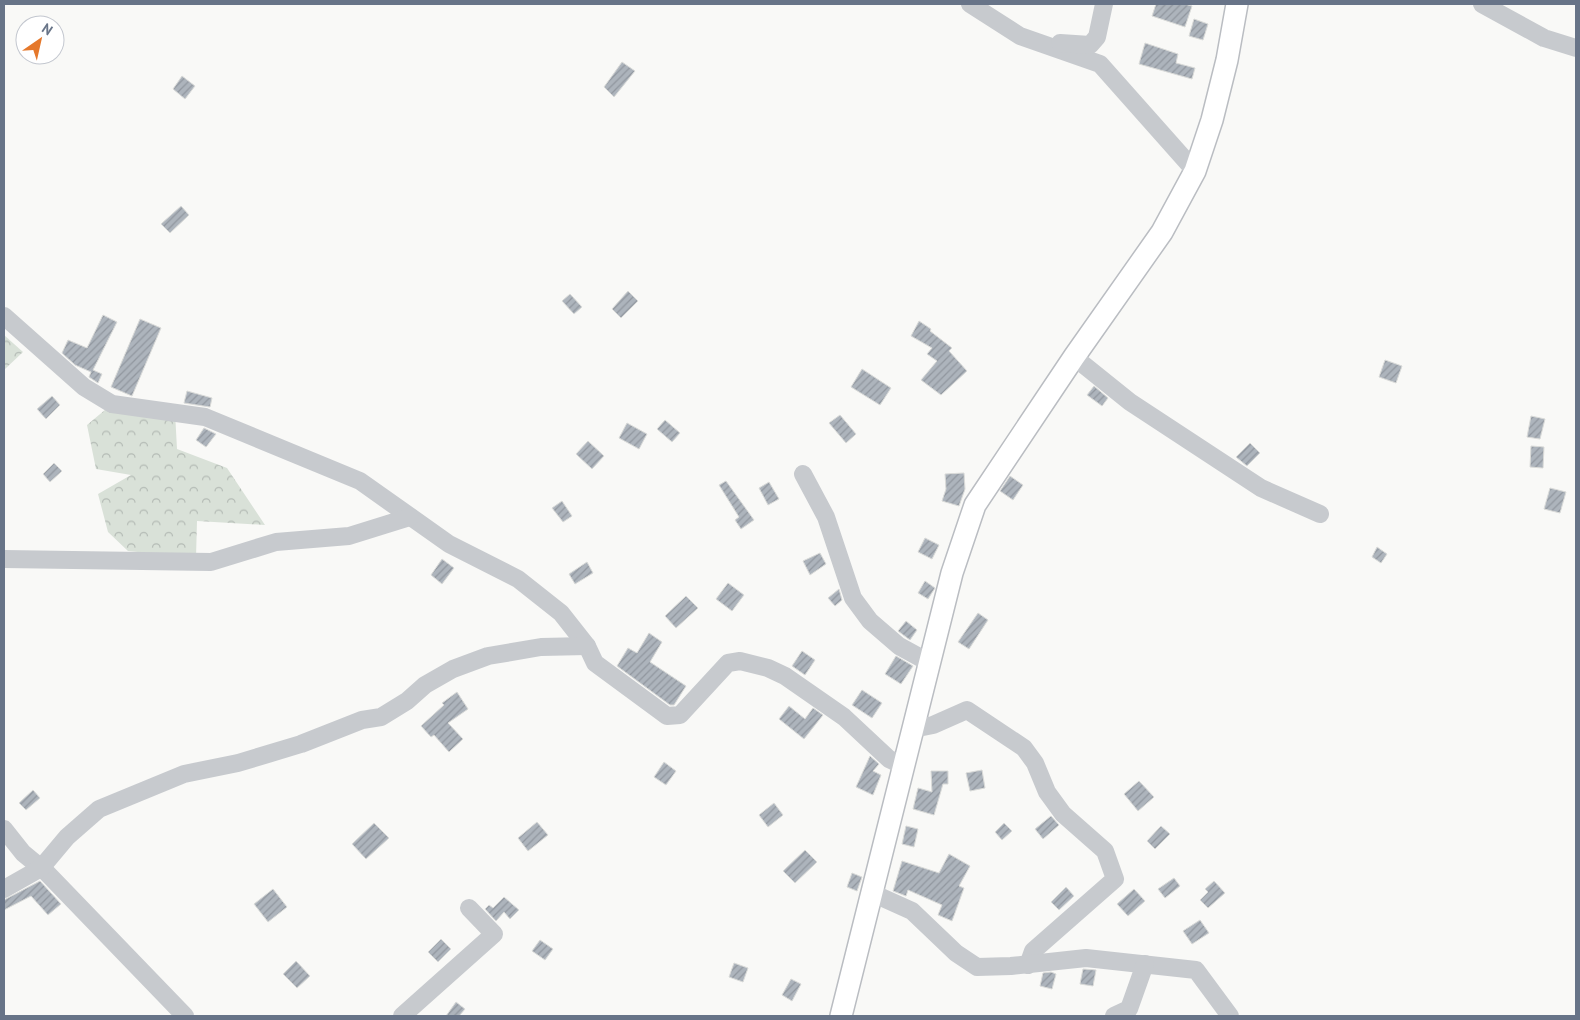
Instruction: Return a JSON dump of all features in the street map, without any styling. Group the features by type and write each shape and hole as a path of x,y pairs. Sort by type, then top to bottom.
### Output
{"main road":[{"path":"841,1016 952,573 975,505 1074,357 1162,232 1195,171 1214,111 1227,60 1237,4"}],"street":[{"path":"970,4 1020,36 1100,64 1195,171"},
{"path":"1042,43 1090,45 1097,37 1104,4"},
{"path":"1482,4 1544,38 1576,48"},
{"path":"4,316 84,387 112,404 205,417 360,481 449,544 518,579 561,613 586,646 595,664 667,716 680,715 728,663 740,661 768,668 785,676 844,717 889,759 904,766"},
{"path":"1074,357 1130,402 1261,488 1320,514"},
{"path":"803,474 826,517 854,598 870,621 900,646 930,662"},
{"path":"4,559 211,562 276,542 349,536 410,517"},
{"path":"4,889 41,868 67,837 98,809 184,774 238,763 284,749 362,720 381,717 407,701 425,685 453,669 488,656 541,648 586,646"},
{"path":"913,729 934,725 967,710 1024,748 1035,763 1047,792 1063,814 1105,851 1115,879 1033,951 1028,964"},
{"path":"4,829 23,853 41,868 185,1016"},
{"path":"872,893 912,910 956,953 977,966 1028,964 1086,958 1196,970 1230,1016"},
{"path":"402,1016 494,934 469,908"},
{"path":"1114,1016 1129,1009 1145,964"}],"green space":[{"path":"4,335 23,352 4,370"},
{"path":"112,404 175,412 177,449 227,468 265,525 197,521 196,558 128,551 108,532 98,494 131,475 96,469 87,425"}],"building":[{"path":"1156,4 1184,4 1192,6 1185,27 1152,16"},
{"path":"1194,19 1208,24 1203,40 1189,36"},
{"path":"1145,43 1178,54 1176,63 1195,68 1192,79 1139,64"},
{"path":"622,62 635,71 614,97 604,87"},
{"path":"182,76 195,86 185,99 173,89"},
{"path":"181,206 189,215 170,233 161,224"},
{"path":"628,291 638,301 621,318 612,309"},
{"path":"570,294 582,307 574,314 562,301"},
{"path":"103,315 117,322 93,370 102,374 98,383 89,377 91,372 75,365 62,353 68,340 87,348"},
{"path":"140,319 161,328 132,396 111,387"},
{"path":"919,321 952,348 949,351 967,371 941,395 921,380 937,361 927,354 932,348 911,336"},
{"path":"1385,360 1402,366 1396,383 1379,377"},
{"path":"862,369 891,388 880,405 851,387"},
{"path":"1094,386 1108,398 1102,406 1087,395"},
{"path":"187,391 212,398 210,407 184,403"},
{"path":"52,396 60,405 46,419 37,409"},
{"path":"840,415 856,434 846,443 829,423"},
{"path":"1531,416 1545,419 1540,439 1527,437"},
{"path":"665,420 680,433 672,442 657,429"},
{"path":"627,423 647,434 639,449 619,438"},
{"path":"204,428 216,434 206,447 196,440"},
{"path":"588,441 604,456 592,469 576,454"},
{"path":"1250,443 1260,453 1247,466 1236,457"},
{"path":"1531,446 1544,447 1543,468 1530,467"},
{"path":"54,463 62,471 50,482 43,474"},
{"path":"964,473 965,489 959,506 942,501 946,489 945,474"},
{"path":"1010,476 1023,485 1013,500 1000,491"},
{"path":"726,481 754,520 741,529 735,520 739,517 719,485"},
{"path":"769,482 779,499 768,505 759,488"},
{"path":"1550,488 1566,492 1560,513 1544,509"},
{"path":"562,501 572,516 563,522 552,508"},
{"path":"925,538 939,545 932,559 918,552"},
{"path":"1377,547 1387,554 1381,563 1372,557"},
{"path":"820,553 826,564 810,575 803,561"},
{"path":"442,559 454,568 442,584 431,575"},
{"path":"587,562 593,573 575,584 569,574"},
{"path":"925,581 935,588 928,599 918,593"},
{"path":"728,583 744,595 732,611 716,599"},
{"path":"839,589 842,600 835,606 828,598"},
{"path":"686,596 698,608 676,628 665,616"},
{"path":"978,613 988,620 969,649 958,642"},
{"path":"906,621 917,630 910,640 898,631"},
{"path":"649,633 662,642 650,662 686,686 674,705 670,705 617,666 628,648 637,653"},
{"path":"802,651 815,660 805,675 792,666"},
{"path":"896,656 913,666 901,684 885,674"},
{"path":"862,690 882,703 872,718 852,705"},
{"path":"457,692 468,709 448,723 463,739 449,752 434,735 431,737 421,726 444,705 442,703"},
{"path":"789,706 805,719 813,708 823,715 804,739 779,719"},
{"path":"870,756 879,764 873,771 881,775 873,795 856,787"},
{"path":"664,762 676,771 666,785 654,777"},
{"path":"982,770 985,788 970,791 966,773"},
{"path":"931,771 948,771 948,784 943,784 934,815 913,809 918,788 932,792"},
{"path":"1139,781 1154,797 1138,811 1124,794"},
{"path":"33,790 40,798 26,810 19,803"},
{"path":"774,803 783,815 768,827 759,815"},
{"path":"1051,816 1059,825 1043,839 1035,829"},
{"path":"537,822 548,835 528,851 518,838"},
{"path":"374,823 389,838 366,859 352,844"},
{"path":"1004,823 1012,831 1002,840 995,832"},
{"path":"906,826 918,829 914,847 902,844"},
{"path":"1161,826 1170,834 1155,849 1147,841"},
{"path":"805,850 817,862 795,883 783,871"},
{"path":"949,854 970,866 959,886 964,888 952,921 938,915 942,905 908,890 906,896 893,891 902,861 939,873"},
{"path":"852,873 862,877 857,891 847,887"},
{"path":"1174,878 1180,886 1165,898 1158,889"},
{"path":"40,881 61,904 48,915 31,896 4,910 4,900"},
{"path":"1214,881 1225,893 1208,908 1200,900 1208,892 1205,889"},
{"path":"1066,887 1074,896 1059,910 1051,902"},
{"path":"273,889 287,907 268,922 254,904"},
{"path":"1134,889 1145,901 1128,916 1117,904"},
{"path":"504,897 519,910 510,919 504,912 496,921 485,909 489,905 493,908"},
{"path":"1200,920 1209,933 1192,944 1183,931"},
{"path":"441,939 451,949 438,962 428,952"},
{"path":"540,940 553,949 545,960 532,951"},
{"path":"296,961 310,976 297,988 283,974"},
{"path":"734,963 748,968 743,982 729,977"},
{"path":"1083,969 1096,970 1093,986 1080,984"},
{"path":"1051,972 1056,974 1052,989 1040,986 1043,973"},
{"path":"791,979 801,984 792,1001 782,995"},
{"path":"456,1002 465,1009 459,1016 446,1016"}]}
